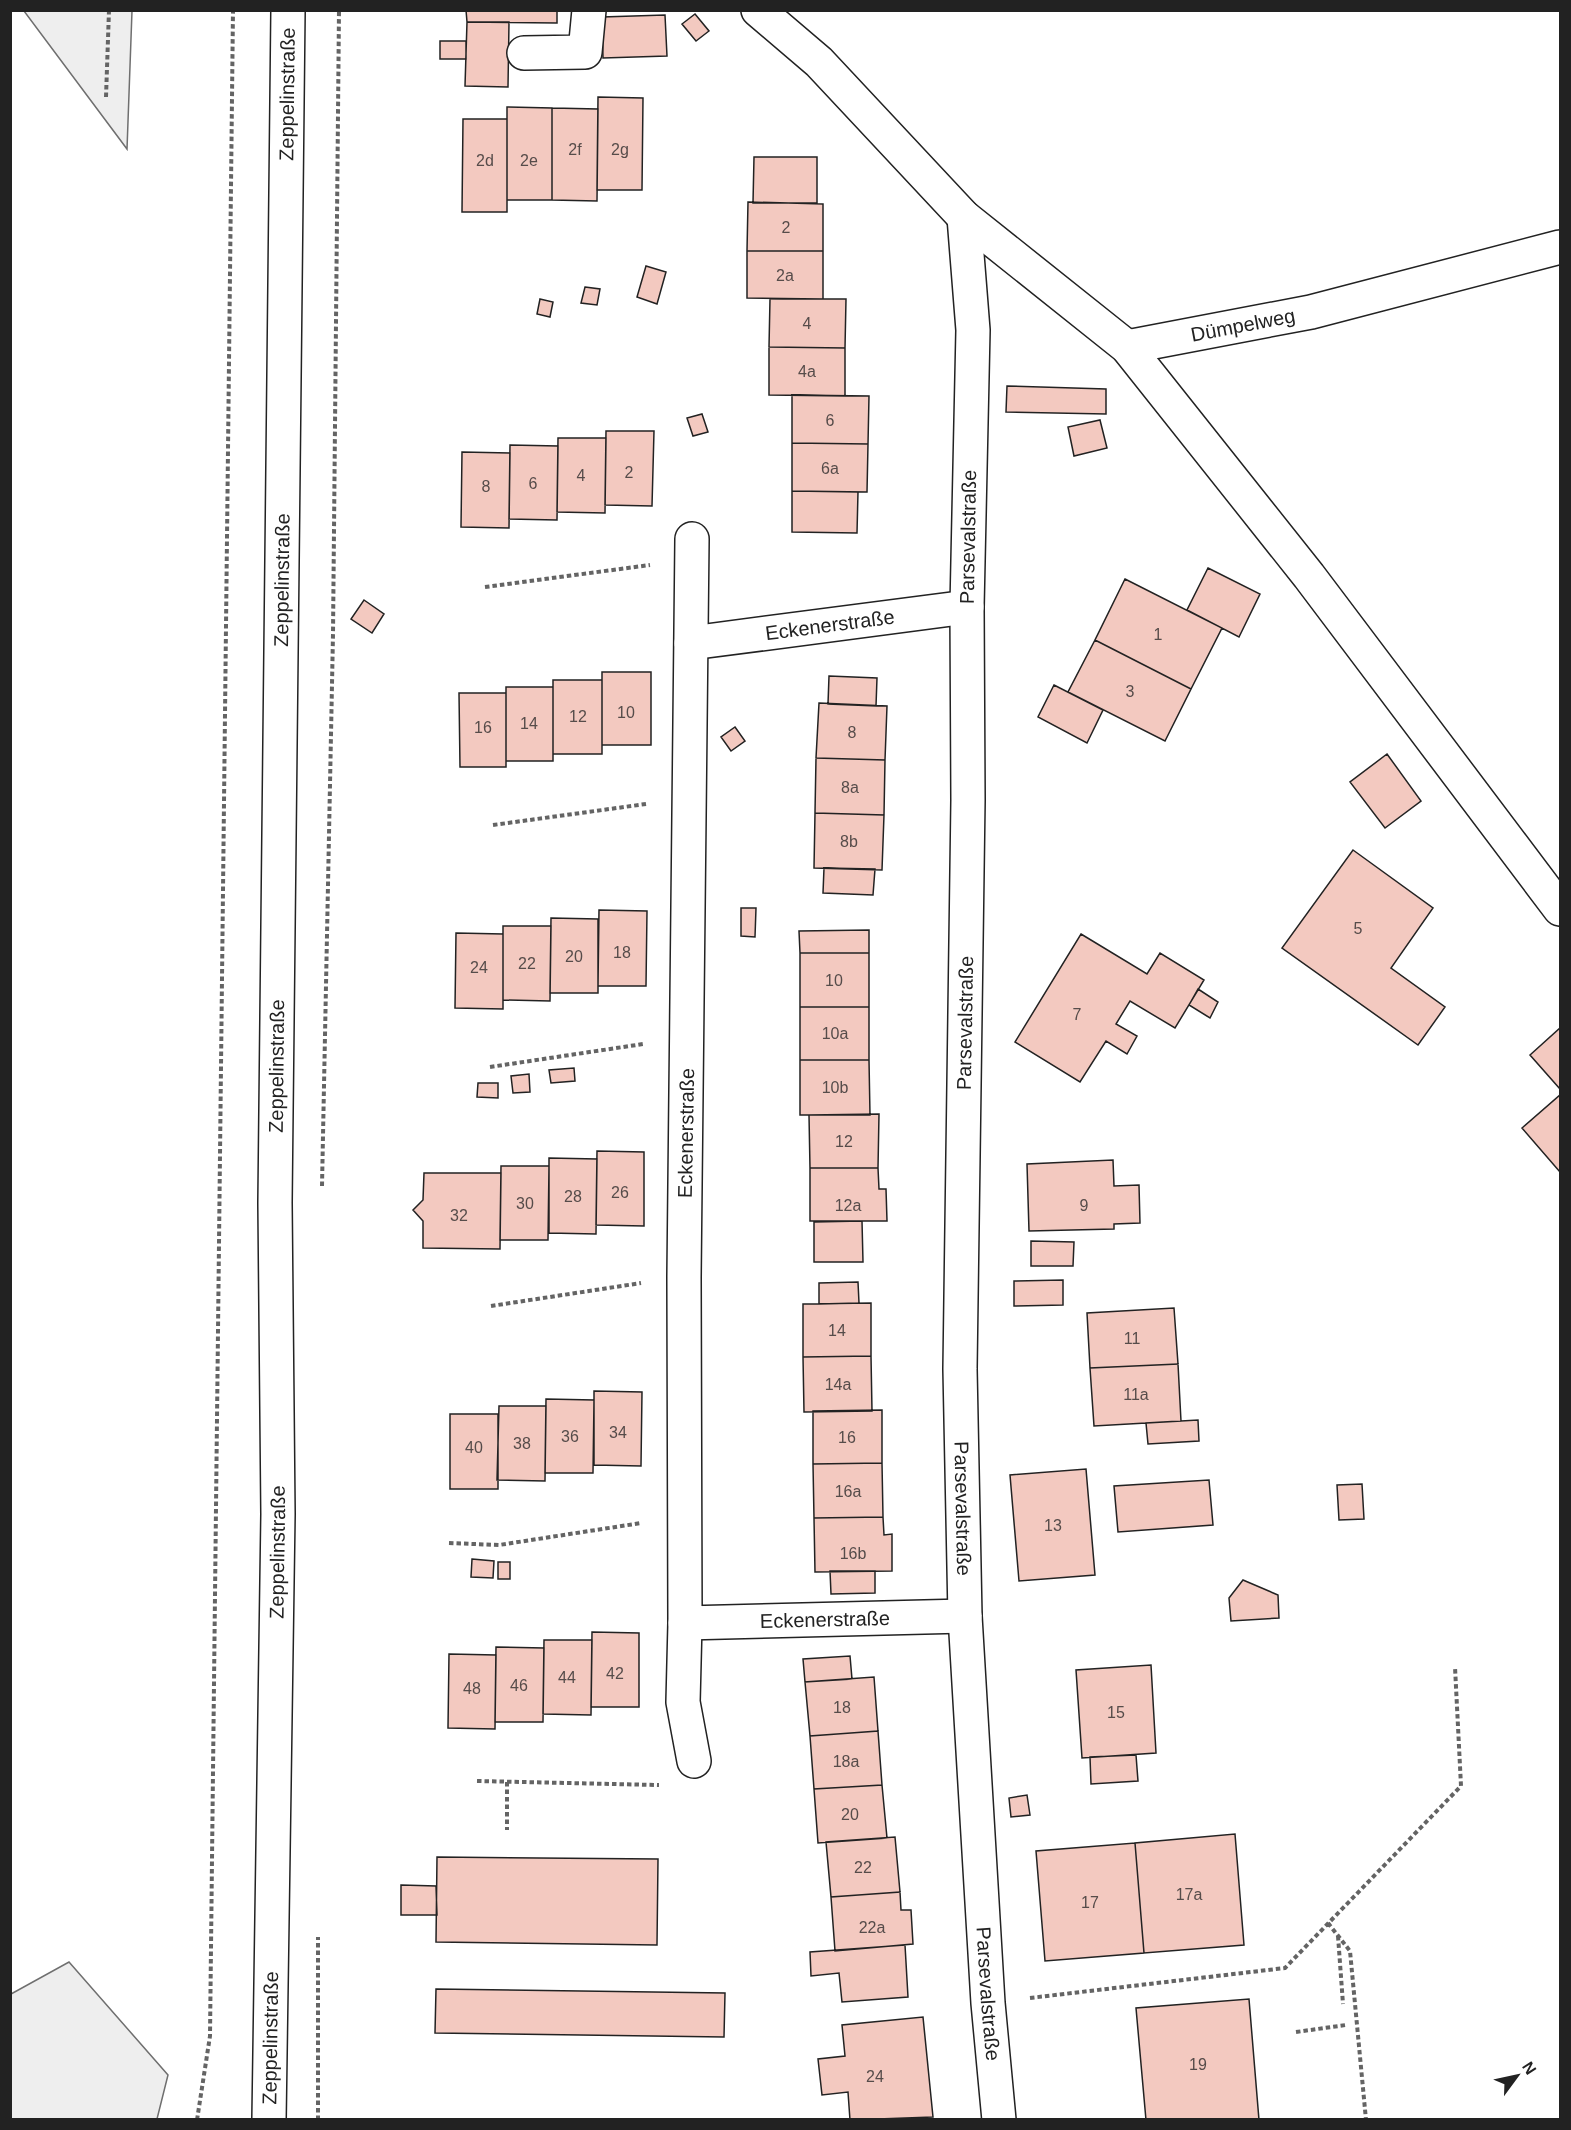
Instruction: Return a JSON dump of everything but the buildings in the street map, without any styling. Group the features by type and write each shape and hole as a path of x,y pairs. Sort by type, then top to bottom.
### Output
{"street":[{"name":"Zeppelinstraße","path":"269,2120 278,1514 275,1203 288,10"},
{"path":"524,53 585,52 589,10"},
{"path":"758,10 819,62 964,217 1127,347 1309,576 1560,909"},
{"name":"Parsevalstraße","path":"964,217 973,330 967,607 968,800 960,1369 965,1616 988,2003 999,2120"},
{"name":"Dümpelweg","path":"1127,347 1311,312 1560,247"},
{"name":"Eckenerstraße","path":"692,549 684,1277 683,1702 694,1761"},
{"name":"Eckenerstraße","path":"691,643 967,607"},
{"name":"Eckenerstraße","path":"684,1623 965,1616"}],"path":[{"path":"106,97 109,10"},
{"path":"197,2120 210,2036 211,2013 233,10"},
{"path":"322,1190 333,634 339,10"},
{"path":"485,587 692,549"},
{"path":"493,825 689,799"},
{"path":"490,1067 687,1038"},
{"path":"490,1306 684,1277"},
{"path":"449,1543 499,1545 683,1517"},
{"path":"988,2003 1285,1968 1461,1786 1455,1667"},
{"path":"477,1781 660,1785"},
{"path":"507,1782 507,1830"},
{"path":"1328,1923 1350,1951 1366,2120"},
{"path":"318,1930 318,2120"},
{"path":"1338,1936 1343,2004"},
{"path":"1296,2032 1346,2025"}],"shaded area":[{"path":"24,11 132,11 127,149"},
{"path":"69,1962 168,2075 157,2119 11,2119 11,1994"}]}
